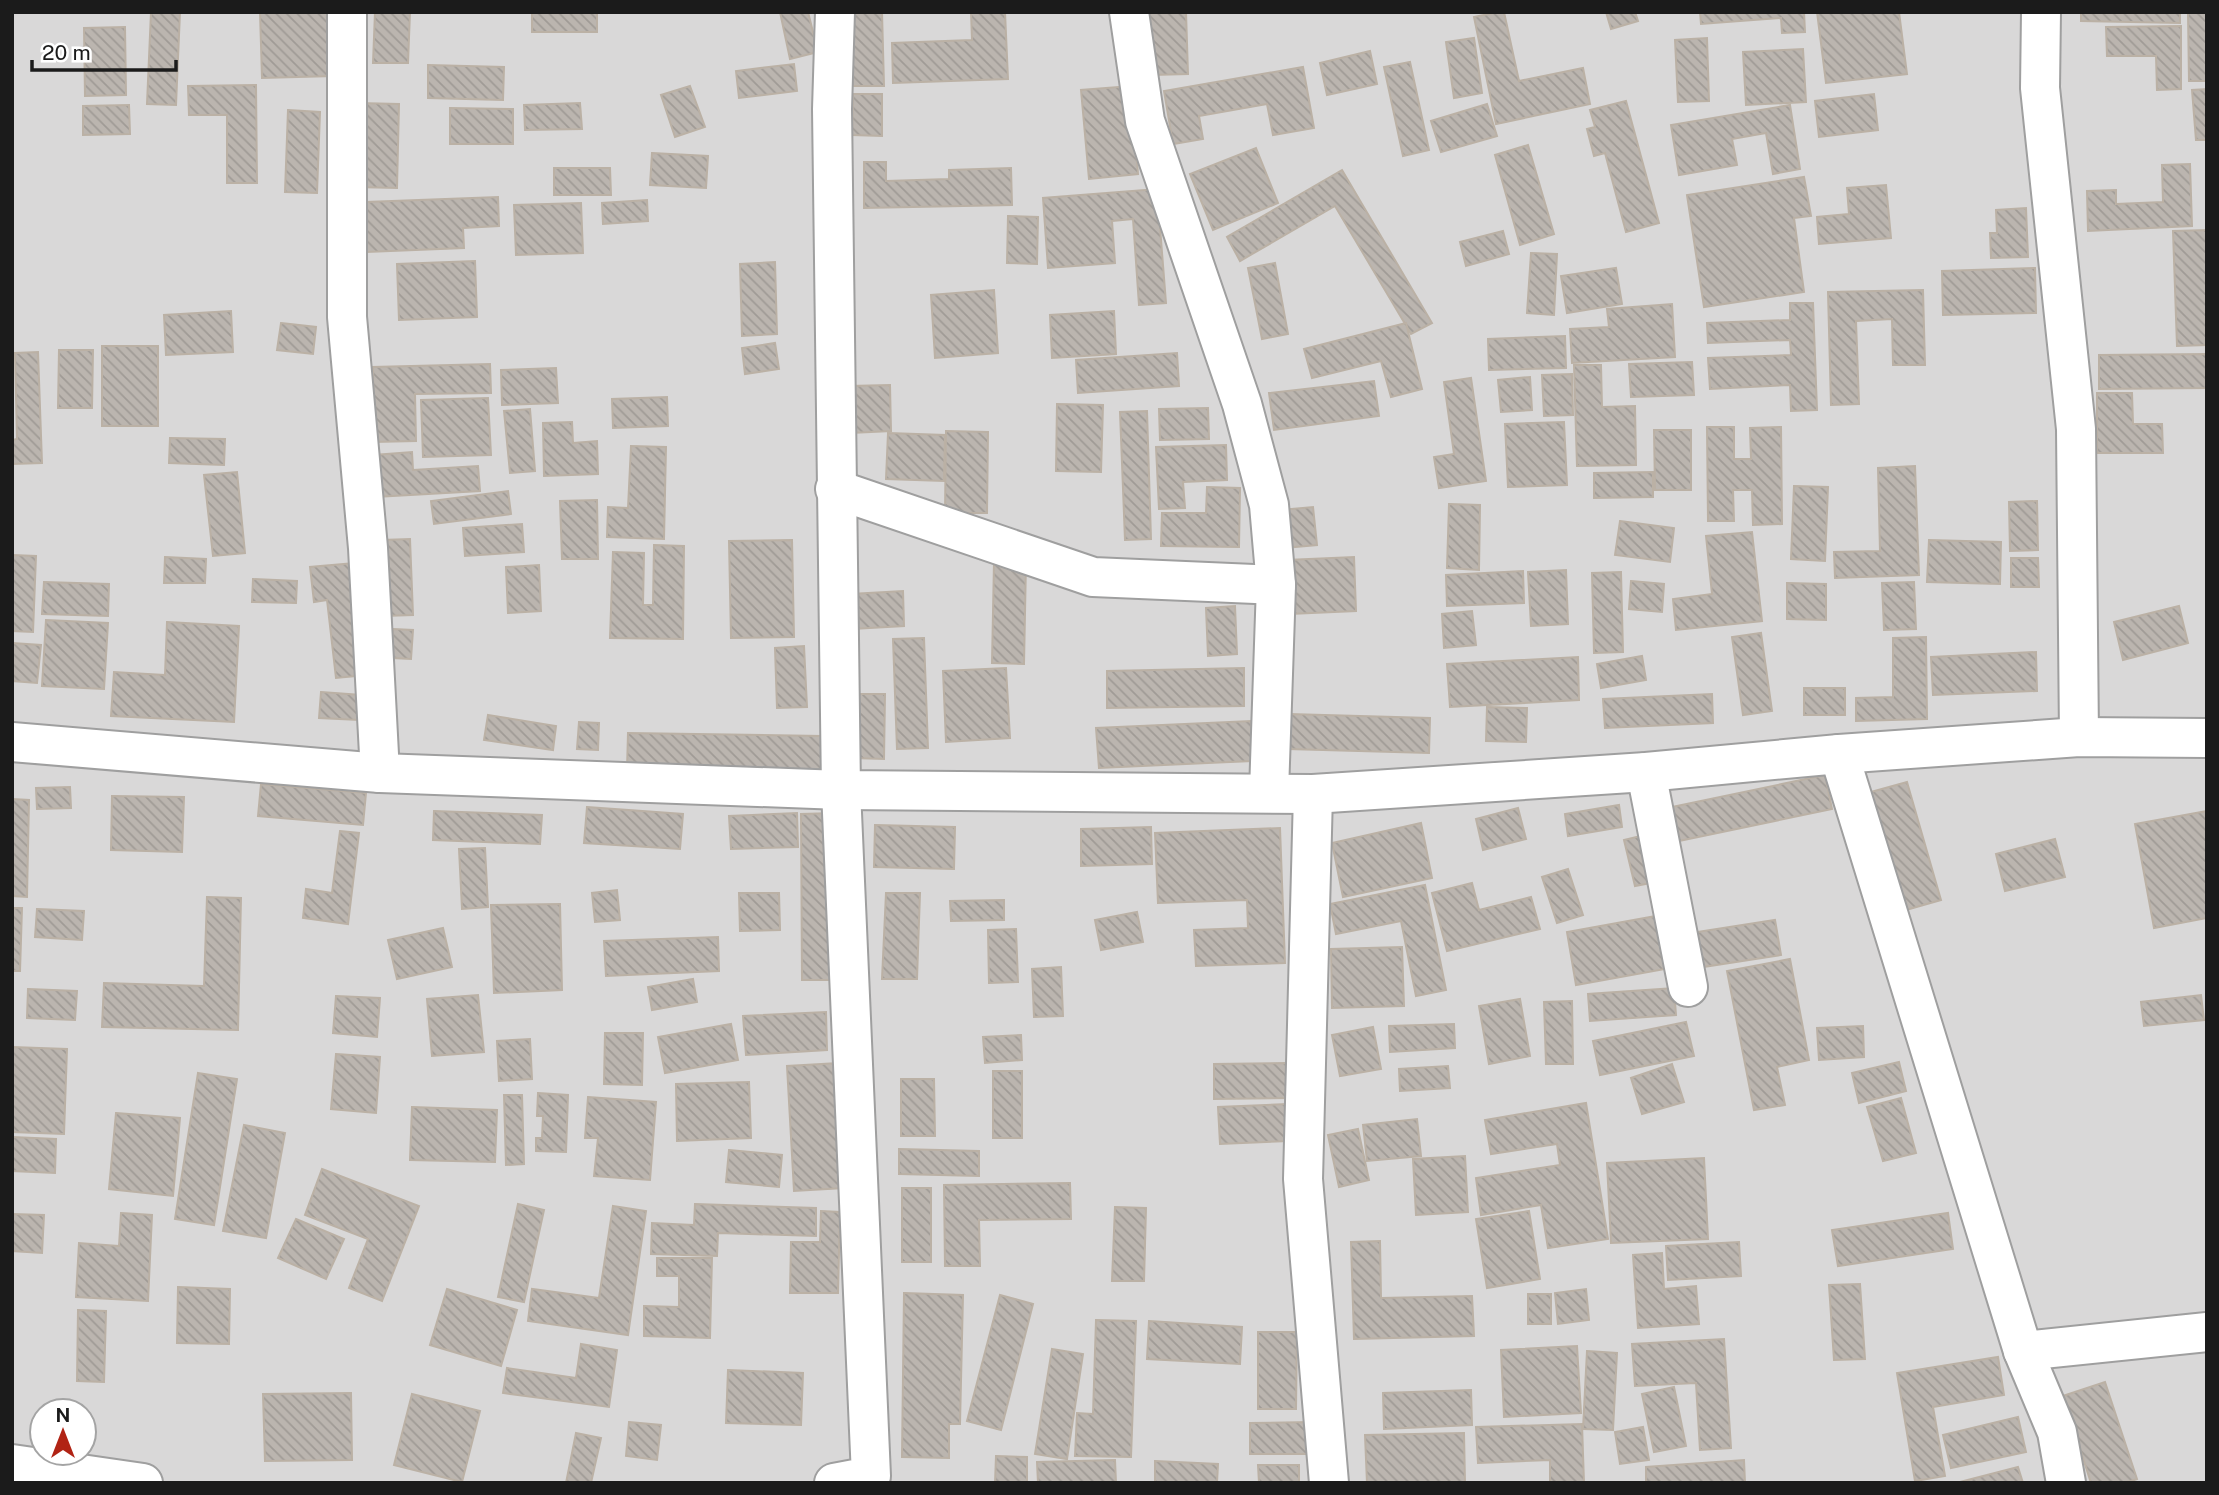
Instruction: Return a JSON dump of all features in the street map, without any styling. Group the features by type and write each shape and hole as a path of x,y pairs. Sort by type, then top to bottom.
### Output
{"street":[{"path":"347,12 347,317 368,548 380,773"},
{"path":"834,1483 871,1480 841,790 832,122 835,12"},
{"path":"1129,12 1145,121 1242,404 1269,505 1276,585 1269,792"},
{"path":"2041,12 2040,88 2076,429 2079,737"},
{"path":"835,489 1093,577 1276,585"},
{"path":"12,742 380,773 841,790 1313,794 1646,772 1839,754 2079,737 2207,738"},
{"path":"1839,754 2023,1351 2057,1432 2066,1483"},
{"path":"1646,772 1688,987"},
{"path":"1313,794 1303,1179 1329,1483"},
{"path":"2023,1351 2207,1332"},
{"path":"12,1464 143,1483"}],"shaded area":[{"path":"12,12 2207,12 2207,1483 12,1483"}],"building":[{"path":"151,12 180,12 176,105 147,104"},
{"path":"260,12 332,12 334,76 262,78"},
{"path":"375,12 410,12 408,63 373,63"},
{"path":"532,12 597,12 597,32 532,32"},
{"path":"780,12 808,12 818,52 790,59"},
{"path":"850,12 882,12 884,86 853,86"},
{"path":"971,12 1005,12 1008,79 893,83 892,43 972,40"},
{"path":"1150,12 1186,12 1188,74 1152,75"},
{"path":"1504,12 1519,81 1583,68 1590,104 1496,124 1474,17"},
{"path":"1606,12 1635,12 1638,21 1611,29"},
{"path":"1700,12 1804,12 1805,32 1782,33 1781,18 1701,24"},
{"path":"1817,12 1899,12 1907,74 1826,83"},
{"path":"2081,12 2180,12 2180,23 2081,21"},
{"path":"2188,12 2207,12 2207,81 2189,81"},
{"path":"2181,26 2181,89 2157,90 2156,56 2107,56 2106,27"},
{"path":"125,27 126,95 85,96 84,28"},
{"path":"1474,38 1482,93 1454,98 1446,42"},
{"path":"1707,38 1709,101 1678,102 1675,40"},
{"path":"1803,49 1806,102 1746,105 1743,52"},
{"path":"1370,51 1377,84 1327,95 1320,63"},
{"path":"1410,62 1429,150 1403,156 1384,67"},
{"path":"794,64 797,91 739,98 736,71"},
{"path":"428,65 504,67 503,100 428,98"},
{"path":"1303,67 1314,128 1273,135 1267,104 1199,116 1203,139 1173,144 1164,91"},
{"path":"256,85 257,183 227,183 227,115 189,115 188,86"},
{"path":"690,86 705,127 675,137 661,95"},
{"path":"1131,86 1138,174 1089,179 1081,90"},
{"path":"2207,89 2207,140 2196,140 2192,90"},
{"path":"853,94 882,94 882,136 852,135"},
{"path":"1874,94 1878,130 1819,137 1815,101"},
{"path":"1626,101 1659,223 1626,232 1605,153 1594,156 1587,129 1595,127 1590,110"},
{"path":"358,103 399,104 397,188 355,187"},
{"path":"580,103 582,129 525,130 524,105"},
{"path":"1487,104 1497,136 1441,152 1431,121"},
{"path":"129,105 130,134 83,135 83,106"},
{"path":"1790,105 1800,169 1773,174 1766,133 1732,139 1737,165 1679,175 1671,125"},
{"path":"450,108 513,109 513,144 450,144"},
{"path":"288,110 320,112 317,193 285,192"},
{"path":"1528,145 1554,234 1520,245 1495,155"},
{"path":"1256,148 1278,203 1213,230 1190,174"},
{"path":"652,153 708,156 706,188 650,185"},
{"path":"864,162 886,162 886,181 949,179 949,170 1011,168 1012,205 864,208"},
{"path":"2190,164 2192,226 2088,231 2087,191 2116,190 2116,204 2163,202 2162,165"},
{"path":"554,168 610,168 611,195 554,195"},
{"path":"1342,170 1432,323 1411,334 1335,206 1240,261 1227,237"},
{"path":"1804,177 1811,216 1794,218 1804,292 1704,307 1687,195"},
{"path":"1886,185 1891,238 1819,244 1817,217 1849,214 1847,188"},
{"path":"1157,189 1166,303 1139,305 1133,219 1112,221 1115,263 1048,268 1043,198"},
{"path":"498,197 499,226 463,228 464,248 367,252 366,202"},
{"path":"647,200 648,221 603,224 602,203"},
{"path":"581,203 583,253 516,255 514,205"},
{"path":"2026,208 2028,257 1991,258 1990,233 1997,233 1996,210"},
{"path":"1008,216 1038,217 1037,264 1007,263"},
{"path":"2207,230 2207,345 2177,346 2173,231"},
{"path":"1503,231 1509,254 1466,266 1460,242"},
{"path":"1531,253 1557,254 1554,315 1527,313"},
{"path":"475,261 477,317 399,320 397,264"},
{"path":"775,262 777,334 742,336 740,264"},
{"path":"1275,263 1288,334 1262,339 1248,268"},
{"path":"1616,268 1622,304 1567,313 1561,276"},
{"path":"2035,268 2036,313 1943,315 1942,271"},
{"path":"994,290 998,353 935,358 931,295"},
{"path":"1923,290 1925,365 1893,365 1892,319 1856,321 1859,404 1831,405 1828,292"},
{"path":"1790,303 1813,303 1817,410 1791,411 1790,385 1710,389 1708,358 1791,355 1790,340 1708,343 1707,323 1790,320"},
{"path":"1672,304 1675,357 1572,363 1570,329 1609,327 1607,309"},
{"path":"231,311 233,352 166,355 164,315"},
{"path":"1114,311 1116,354 1052,358 1050,315"},
{"path":"281,323 316,327 313,354 277,350"},
{"path":"1406,323 1422,389 1391,397 1381,361 1312,378 1304,349"},
{"path":"1565,336 1566,368 1489,370 1488,339"},
{"path":"775,343 779,369 745,374 742,348"},
{"path":"102,346 158,346 158,426 102,426"},
{"path":"59,350 93,350 92,408 58,408"},
{"path":"38,352 42,463 12,464 12,440 17,439 15,353"},
{"path":"1177,353 1179,386 1078,393 1076,360"},
{"path":"2207,354 2207,388 2099,389 2099,355"},
{"path":"1692,362 1694,395 1631,397 1629,364"},
{"path":"490,364 491,393 415,394 416,441 374,442 373,367"},
{"path":"1574,365 1601,365 1602,407 1635,406 1636,465 1577,466"},
{"path":"556,368 558,403 502,405 501,370"},
{"path":"1572,374 1573,415 1544,416 1542,375"},
{"path":"1530,377 1532,410 1501,412 1498,380"},
{"path":"1471,378 1486,481 1439,488 1434,457 1454,454 1444,382"},
{"path":"1374,381 1379,416 1274,430 1269,393"},
{"path":"890,385 891,431 851,433 849,386"},
{"path":"2097,393 2132,393 2133,424 2162,424 2163,453 2097,453"},
{"path":"667,397 668,426 613,428 612,399"},
{"path":"488,398 491,455 423,457 421,400"},
{"path":"1057,404 1103,405 1101,472 1056,471"},
{"path":"1208,408 1209,439 1160,440 1159,409"},
{"path":"530,409 535,471 510,473 504,411"},
{"path":"1147,411 1151,539 1125,540 1120,412"},
{"path":"572,422 573,443 597,441 598,474 544,476 543,423"},
{"path":"1564,422 1567,485 1508,487 1505,424"},
{"path":"1707,427 1734,427 1734,459 1751,459 1750,428 1781,427 1782,524 1753,525 1752,490 1733,490 1734,521 1708,521"},
{"path":"1654,430 1691,430 1691,490 1655,490"},
{"path":"946,431 988,432 987,513 945,513"},
{"path":"888,433 945,435 944,481 886,479"},
{"path":"170,438 225,439 224,465 169,463"},
{"path":"1226,445 1227,480 1183,482 1185,508 1159,509 1156,447"},
{"path":"631,446 666,447 664,539 607,537 608,507 628,508"},
{"path":"412,452 413,470 478,466 480,491 376,497 374,455"},
{"path":"1915,466 1919,575 1835,578 1834,552 1880,551 1878,468"},
{"path":"237,472 245,553 213,556 204,475"},
{"path":"1653,472 1653,497 1594,498 1594,473"},
{"path":"1794,486 1828,487 1825,561 1791,559"},
{"path":"1207,487 1240,488 1239,547 1161,546 1162,513 1206,513"},
{"path":"508,491 511,514 434,524 431,501"},
{"path":"597,500 598,559 562,559 560,501"},
{"path":"2037,501 2038,550 2010,551 2009,502"},
{"path":"1449,504 1480,505 1479,570 1447,568"},
{"path":"1313,507 1317,545 1285,548 1281,510"},
{"path":"1620,521 1674,528 1670,562 1615,555"},
{"path":"522,524 524,552 465,556 463,528"},
{"path":"1752,532 1762,621 1676,630 1673,599 1712,594 1706,536"},
{"path":"410,539 413,615 384,616 382,540"},
{"path":"792,540 794,637 731,638 729,541"},
{"path":"1929,540 2001,542 2000,584 1927,582"},
{"path":"654,545 684,546 683,639 610,638 613,552 644,553 643,605 653,605"},
{"path":"12,555 36,556 33,632 12,631"},
{"path":"165,557 206,559 205,583 164,583"},
{"path":"1354,557 1356,611 1290,614 1287,560"},
{"path":"2011,558 2038,558 2039,587 2011,587"},
{"path":"994,562 1026,562 1024,664 992,663"},
{"path":"354,563 366,675 336,678 327,600 314,602 310,567"},
{"path":"539,565 541,611 508,613 506,567"},
{"path":"1566,570 1568,624 1531,626 1528,572"},
{"path":"1523,571 1524,603 1447,606 1446,575"},
{"path":"1621,572 1623,652 1594,653 1592,573"},
{"path":"253,579 297,581 296,603 252,602"},
{"path":"1631,581 1664,584 1662,612 1629,609"},
{"path":"44,582 109,584 108,616 42,614"},
{"path":"1914,582 1916,629 1884,630 1882,583"},
{"path":"1787,583 1826,584 1826,620 1787,619"},
{"path":"903,591 904,626 853,629 851,594"},
{"path":"1235,606 1237,654 1208,656 1206,608"},
{"path":"2179,606 2188,643 2123,660 2114,622"},
{"path":"1472,611 1476,645 1444,648 1442,614"},
{"path":"46,620 108,623 104,689 42,686"},
{"path":"167,622 239,626 234,722 111,716 114,672 165,675"},
{"path":"393,629 413,630 411,659 392,658"},
{"path":"1761,633 1772,711 1743,715 1732,637"},
{"path":"1926,637 1927,719 1856,721 1856,698 1893,697 1893,638"},
{"path":"924,638 928,748 897,749 893,639"},
{"path":"12,643 41,645 37,683 12,681"},
{"path":"804,646 807,707 777,708 775,648"},
{"path":"2036,652 2037,691 1933,695 1931,657"},
{"path":"1642,656 1646,680 1601,688 1597,664"},
{"path":"1578,657 1579,700 1450,707 1447,664"},
{"path":"1006,668 1010,738 946,742 943,671"},
{"path":"1244,668 1244,706 1107,708 1107,671"},
{"path":"1804,688 1845,688 1845,715 1804,715"},
{"path":"321,692 361,695 359,720 319,718"},
{"path":"853,694 885,694 884,759 852,758"},
{"path":"1712,694 1713,723 1605,728 1603,699"},
{"path":"1487,707 1527,708 1526,742 1486,741"},
{"path":"1289,714 1430,718 1429,753 1288,749"},
{"path":"488,715 556,726 553,750 484,740"},
{"path":"1251,721 1252,761 1099,768 1096,728"},
{"path":"579,722 599,723 598,750 577,749"},
{"path":"628,733 822,736 821,772 627,769"},
{"path":"1825,775 1832,809 1674,842 1667,808"},
{"path":"1907,782 1941,900 1906,910 1871,792"},
{"path":"261,784 366,793 363,825 258,816"},
{"path":"70,787 71,808 37,809 36,788"},
{"path":"112,796 184,797 182,852 111,850"},
{"path":"12,799 29,800 27,897 12,896"},
{"path":"1619,805 1622,827 1568,836 1565,814"},
{"path":"587,807 683,814 680,849 584,843"},
{"path":"1518,808 1526,839 1483,850 1476,819"},
{"path":"434,811 542,815 540,844 433,840"},
{"path":"2207,811 2207,918 2154,928 2135,824"},
{"path":"797,813 798,847 731,849 729,816"},
{"path":"834,813 835,980 802,980 801,814"},
{"path":"1421,823 1432,878 1343,897 1332,843"},
{"path":"875,825 955,827 954,869 874,867"},
{"path":"1151,827 1152,864 1081,866 1081,829"},
{"path":"1280,828 1285,963 1196,966 1194,930 1248,928 1247,900 1158,903 1155,833"},
{"path":"340,831 359,833 348,924 303,918 306,889 332,893"},
{"path":"1645,835 1656,882 1635,886 1624,840"},
{"path":"2055,839 2065,877 2005,891 1996,854"},
{"path":"485,848 488,907 462,909 459,849"},
{"path":"1568,869 1583,915 1557,923 1542,877"},
{"path":"1472,883 1479,910 1531,897 1540,929 1447,951 1432,893"},
{"path":"1425,885 1446,990 1416,996 1401,921 1336,934 1330,904"},
{"path":"617,890 620,920 595,922 592,893"},
{"path":"739,893 779,893 780,930 740,931"},
{"path":"886,893 920,893 917,979 882,979"},
{"path":"207,897 241,898 238,1030 102,1027 104,983 204,986"},
{"path":"1004,900 1004,920 951,921 950,901"},
{"path":"560,904 562,990 494,993 491,905"},
{"path":"12,908 22,908 20,971 12,971"},
{"path":"37,909 84,911 82,940 35,937"},
{"path":"1137,912 1143,942 1101,950 1095,920"},
{"path":"1656,916 1665,969 1576,985 1567,932"},
{"path":"1775,920 1781,955 1703,967 1697,932"},
{"path":"443,928 452,967 397,979 388,940"},
{"path":"1016,929 1018,982 989,983 988,930"},
{"path":"718,937 719,971 606,976 604,941"},
{"path":"1402,947 1404,1006 1332,1008 1331,949"},
{"path":"1790,959 1809,1060 1777,1067 1785,1105 1754,1110 1727,971"},
{"path":"1061,967 1063,1016 1034,1017 1032,969"},
{"path":"693,979 697,1002 652,1010 648,987"},
{"path":"1674,988 1676,1015 1590,1021 1588,994"},
{"path":"28,989 77,991 75,1020 27,1018"},
{"path":"478,995 484,1052 432,1056 427,999"},
{"path":"2201,995 2204,1020 2144,1026 2141,1002"},
{"path":"336,996 380,998 377,1037 333,1033"},
{"path":"1520,999 1530,1056 1489,1064 1479,1006"},
{"path":"1572,1001 1573,1064 1546,1064 1544,1002"},
{"path":"826,1012 827,1050 746,1055 743,1016"},
{"path":"1686,1022 1694,1056 1600,1075 1593,1041"},
{"path":"731,1024 738,1060 665,1073 658,1037"},
{"path":"1454,1024 1455,1048 1390,1052 1389,1026"},
{"path":"1863,1026 1864,1057 1819,1060 1817,1028"},
{"path":"1373,1027 1381,1069 1340,1076 1332,1035"},
{"path":"605,1033 643,1033 642,1085 604,1084"},
{"path":"1021,1035 1022,1060 985,1063 983,1037"},
{"path":"530,1039 532,1079 499,1081 497,1041"},
{"path":"12,1047 67,1049 64,1134 12,1132"},
{"path":"336,1054 380,1057 376,1113 331,1109"},
{"path":"1899,1062 1906,1091 1859,1103 1852,1073"},
{"path":"838,1063 844,1188 794,1191 787,1066"},
{"path":"1287,1063 1288,1098 1214,1099 1214,1064"},
{"path":"1672,1064 1684,1102 1642,1114 1631,1078"},
{"path":"1448,1066 1450,1088 1400,1091 1399,1069"},
{"path":"993,1071 1022,1071 1022,1138 993,1138"},
{"path":"198,1073 237,1079 214,1225 175,1219"},
{"path":"901,1079 934,1079 935,1136 901,1136"},
{"path":"749,1082 751,1138 677,1141 676,1084"},
{"path":"538,1093 568,1095 566,1152 536,1151 536,1138 542,1138 543,1116 537,1116"},
{"path":"504,1095 522,1095 524,1164 506,1165"},
{"path":"588,1097 656,1102 650,1180 594,1176 598,1138 585,1138"},
{"path":"1901,1098 1916,1153 1883,1161 1867,1107"},
{"path":"1586,1103 1608,1239 1548,1248 1541,1205 1481,1215 1476,1178 1560,1165 1557,1144 1491,1154 1485,1120"},
{"path":"1287,1104 1288,1141 1220,1144 1218,1107"},
{"path":"412,1107 497,1110 495,1162 410,1160"},
{"path":"116,1113 180,1118 173,1196 109,1189"},
{"path":"1417,1119 1421,1156 1367,1161 1363,1125"},
{"path":"244,1125 285,1133 266,1238 223,1231"},
{"path":"1358,1129 1369,1180 1339,1187 1328,1135"},
{"path":"12,1137 56,1139 55,1173 12,1171"},
{"path":"899,1149 979,1151 979,1176 899,1174"},
{"path":"729,1150 782,1155 779,1187 726,1182"},
{"path":"1465,1156 1468,1212 1416,1215 1413,1159"},
{"path":"1704,1158 1708,1239 1611,1243 1607,1163"},
{"path":"322,1169 419,1206 382,1301 349,1288 368,1239 305,1215"},
{"path":"1070,1183 1071,1219 979,1220 980,1266 945,1266 944,1185"},
{"path":"902,1188 931,1188 931,1262 902,1262"},
{"path":"518,1204 544,1210 524,1302 498,1297"},
{"path":"695,1204 816,1208 816,1236 718,1233 717,1256 651,1254 652,1223 694,1225"},
{"path":"613,1206 646,1211 628,1335 528,1321 532,1289 599,1298"},
{"path":"1115,1207 1146,1208 1144,1281 1112,1281"},
{"path":"821,1211 840,1212 838,1293 790,1293 791,1242 820,1242"},
{"path":"1529,1211 1540,1279 1487,1288 1476,1219"},
{"path":"121,1213 152,1215 148,1301 76,1297 79,1243 119,1246"},
{"path":"1948,1213 1953,1249 1838,1266 1832,1230"},
{"path":"12,1214 44,1215 42,1253 12,1251"},
{"path":"296,1219 344,1239 326,1279 278,1258"},
{"path":"1380,1241 1381,1298 1472,1296 1474,1336 1354,1339 1351,1242"},
{"path":"1739,1242 1741,1276 1668,1280 1666,1246"},
{"path":"1662,1253 1664,1289 1696,1286 1699,1324 1638,1328 1633,1255"},
{"path":"657,1258 712,1258 710,1338 644,1336 644,1306 679,1307 679,1276 657,1276"},
{"path":"1860,1284 1865,1359 1834,1360 1829,1285"},
{"path":"178,1287 230,1289 229,1344 177,1343"},
{"path":"447,1289 517,1310 501,1366 430,1345"},
{"path":"1586,1289 1589,1320 1558,1324 1555,1293"},
{"path":"904,1293 963,1295 960,1424 949,1424 949,1458 902,1457"},
{"path":"1528,1294 1551,1294 1551,1324 1528,1324"},
{"path":"1000,1295 1033,1304 1001,1430 967,1421"},
{"path":"78,1310 106,1311 104,1382 77,1381"},
{"path":"1096,1320 1136,1321 1131,1457 1075,1456 1077,1413 1093,1414"},
{"path":"1149,1321 1242,1327 1240,1364 1147,1359"},
{"path":"1258,1332 1297,1332 1296,1409 1258,1409"},
{"path":"1724,1339 1731,1448 1700,1450 1696,1383 1635,1386 1632,1344"},
{"path":"581,1344 617,1350 609,1407 503,1393 507,1368 576,1378"},
{"path":"1577,1346 1581,1413 1504,1417 1501,1350"},
{"path":"1052,1349 1083,1354 1067,1459 1035,1454"},
{"path":"1587,1351 1617,1353 1613,1430 1583,1429"},
{"path":"1998,1357 2004,1395 1933,1407 1945,1476 1915,1481 1897,1373"},
{"path":"728,1370 803,1373 801,1425 726,1423"},
{"path":"2105,1382 2137,1479 2125,1483 2091,1483 2063,1396"},
{"path":"1674,1387 1686,1446 1654,1452 1642,1394"},
{"path":"1471,1390 1472,1425 1384,1429 1383,1393"},
{"path":"351,1393 352,1460 265,1461 263,1394"},
{"path":"412,1394 480,1411 462,1482 394,1465"},
{"path":"2018,1417 2026,1452 1951,1468 1943,1435"},
{"path":"629,1422 661,1425 657,1460 626,1456"},
{"path":"1311,1422 1311,1454 1250,1454 1250,1423"},
{"path":"1582,1424 1584,1483 1550,1483 1550,1460 1478,1463 1476,1427"},
{"path":"1643,1427 1649,1460 1620,1464 1615,1432"},
{"path":"576,1433 601,1438 591,1483 566,1483"},
{"path":"1464,1433 1465,1483 1367,1483 1365,1435"},
{"path":"996,1456 1027,1457 1027,1483 995,1483"},
{"path":"1115,1460 1116,1483 1038,1483 1037,1462"},
{"path":"1744,1460 1745,1483 1646,1483 1646,1467"},
{"path":"1155,1461 1218,1464 1217,1483 1155,1483"},
{"path":"1258,1465 1299,1465 1299,1483 1259,1483"},
{"path":"2018,1467 2023,1483 1956,1483"}]}
